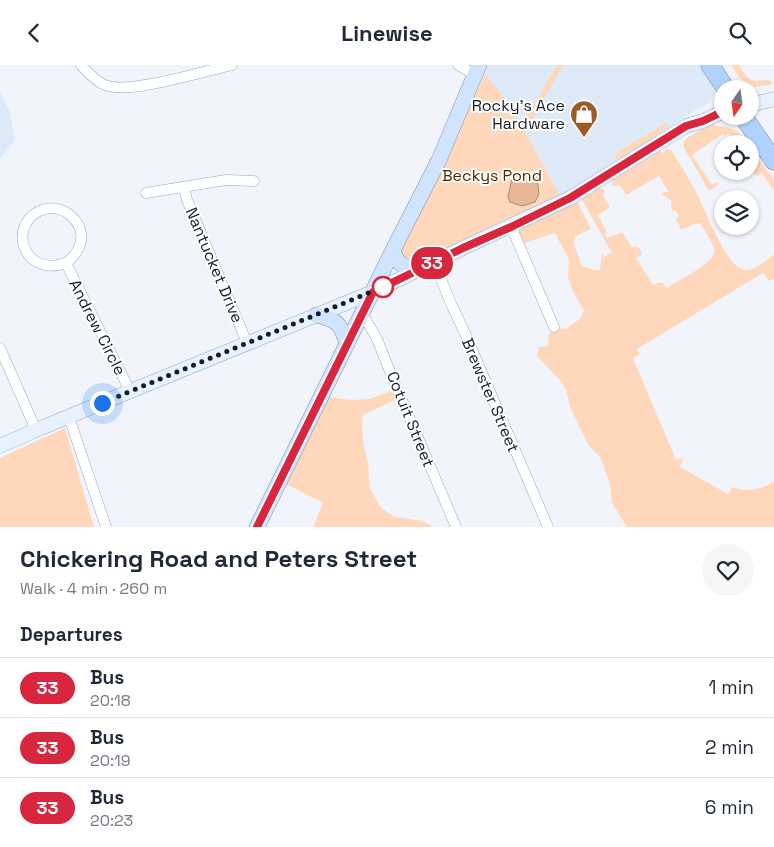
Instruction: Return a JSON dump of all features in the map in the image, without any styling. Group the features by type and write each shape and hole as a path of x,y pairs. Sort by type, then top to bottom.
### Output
{"highway":[{"path":"710,65 720,80"},
{"path":"723,65 732,80"},
{"path":"759,120 774,143"},
{"path":"750,125 774,161"}],"main road":[{"path":"257,527 439,160 478,70"},
{"path":"759,94 774,91"},
{"path":"759,103 774,99"},
{"path":"0,447 36,430 373,292 511,227 570,198 686,126 702,111 714,106"},
{"path":"686,126 714,116"},
{"path":"393,251 401,265 417,270"},
{"path":"316,315 330,318 336,322 344,331 347,344"}],"street":[{"path":"81,65 104,85 122,88 152,84 232,65"},
{"path":"458,65 478,70"},
{"path":"146,193 226,180 254,181"},
{"name":"Nantucket Drive","path":"184,187 187,200 247,343"},
{"name":"Andrew Circle","path":"48,208 58,209 68,213 75,219 80,229 81,239 74,257 66,263 57,267 48,267 31,259 26,251 23,233 26,224 38,211 48,208"},
{"path":"511,227 554,327"},
{"name":"Brewster Street","path":"434,262 548,527"},
{"name":"Andrew Circle","path":"66,263 130,391"},
{"name":"Cotuit Street","path":"362,313 378,339 456,527"},
{"path":"0,348 36,430"},
{"path":"69,417 106,527"}],"shaded area":[{"path":"486,65 704,65 714,79 714,95 710,102 561,197 511,106 483,73"},
{"path":"0,92 10,112 15,140 0,159"},
{"path":"523,172 537,178 539,194 535,202 522,206 510,202 508,197 512,178"}],"green space":[{"name":"Beckys Pond","path":"557,65 563,65 525,133 561,197 423,262 409,264 400,252 485,74 511,106 520,124"},
{"path":"731,65 739,65 751,80 740,78"},
{"path":"771,80 772,83 759,86 759,81"},
{"path":"666,123 669,125 668,127 621,160 620,158 615,158 616,153"},
{"path":"710,125 732,129 742,135 731,135 730,133 727,135 714,135 714,140 692,155 712,185 717,182 718,184 709,191 683,146 685,139"},
{"path":"667,149 671,150 698,196 714,230 714,235 717,235 737,267 744,270 752,269 774,255 774,279 769,281 763,273 637,349 640,354 633,358 676,460 683,459 680,467 728,494 732,487 743,490 754,489 774,482 774,527 627,527 612,503 610,483 600,457 589,446 570,407 566,390 559,379 537,356 539,347 548,346 551,330 566,329 581,318 584,310 574,294 568,278 569,260 555,233 525,243 519,234 522,224 577,201 591,229 574,237 574,245 582,266 600,270 602,253 604,257 612,253 582,198 597,189 603,189 605,192 603,195 609,208 598,215 607,233 605,234 607,238 622,232 632,247 635,246 639,249 642,254 636,258 653,285 661,282 666,288 686,277 713,256 712,244 700,223 681,230 675,219 679,216 675,210 672,211 671,200 661,194 668,191 659,176 626,195 620,185 614,186 612,184 612,179 660,151 661,153"},
{"path":"759,159 774,180 774,191 762,173 759,175"},
{"path":"391,391 395,400 363,415 362,427 370,489 382,509 395,517 423,521 433,527 315,527 314,525 323,503 286,484 329,397 350,400 370,399"},
{"path":"65,428 94,527 0,527 0,458"}],"bus line":[{"name":"33","path":"257,527 373,292 570,198 618,170 686,126 714,116"}],"place":[{"name":"Rocky's Ace Hardware","path":"584,138"}],"route":[{"path":"102,403 383,287"}]}
